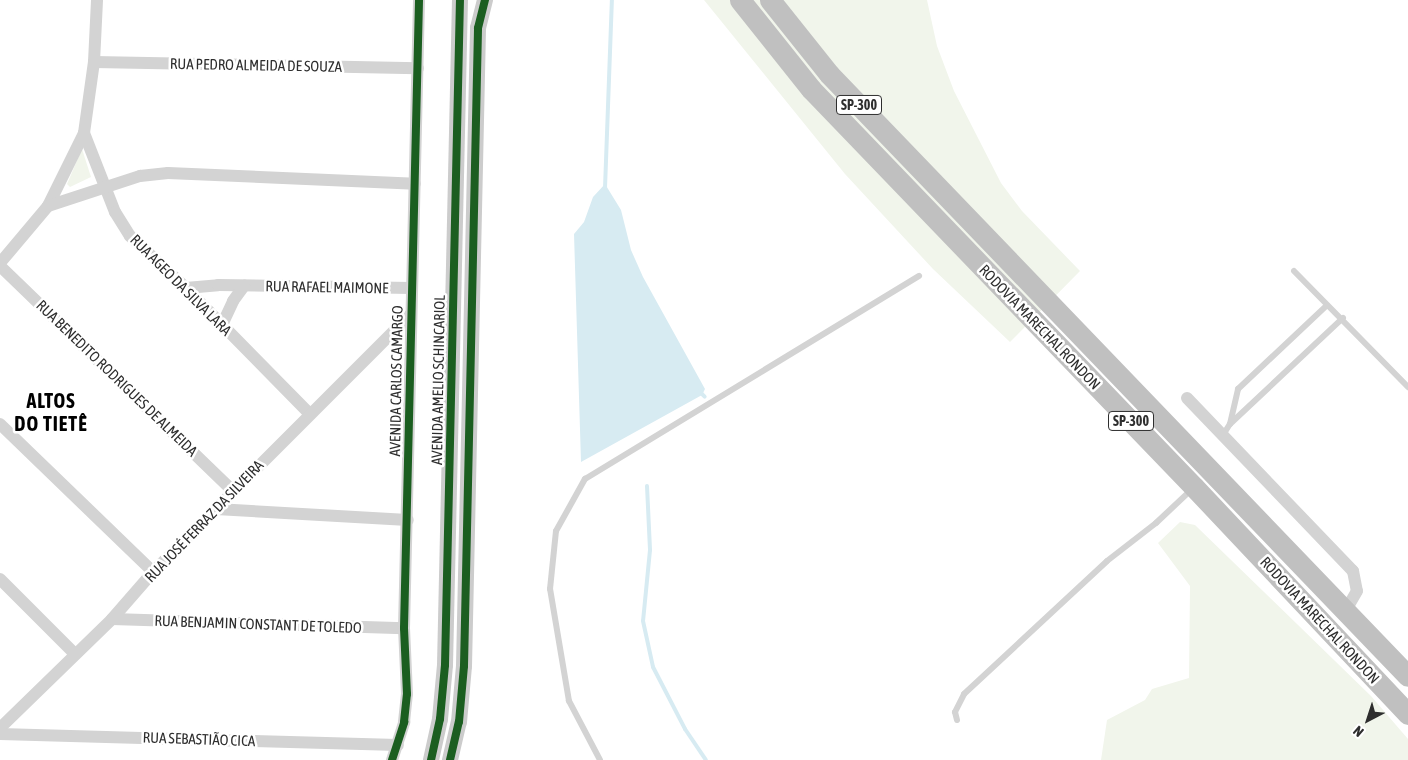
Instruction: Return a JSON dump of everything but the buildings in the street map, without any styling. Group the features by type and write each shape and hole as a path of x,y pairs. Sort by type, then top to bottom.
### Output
{"highway":[{"name":"RODOVIA MARECHAL RONDON","path":"770,0 830,74 1408,676"},
{"name":"RODOVIA MARECHAL RONDON","path":"741,3 821,100 1194,487 1406,713"}],"main road":[{"name":"AVENIDA AMELIO SCHINCARIOL","path":"431,760 440,719 445,665 460,0"},
{"path":"450,760 459,722 464,666 478,23 485,0"}],"street":[{"path":"0,264 48,206 84,133 94,62 97,0"},
{"name":"AVENIDA CARLOS CAMARGO","path":"392,760 398,745 406,694 404,628 419,0"},
{"name":"RUA PEDRO ALMEIDA DE SOUZA","path":"94,62 418,68"},
{"name":"RUA AGEO DA SILVA LARA","path":"84,133 105,188 130,236 186,288 310,414"},
{"path":"48,206 105,188 122,180 168,173 415,184"},
{"name":"RUA BENEDITO RODRIGUES DE ALMEIDA","path":"0,264 233,490"},
{"name":"RUA RAFAEL MAIMONE","path":"186,288 244,286 411,288"},
{"name":"RUA RAFAEL MAIMONE","path":"222,326 233,301 244,286"},
{"name":"RUA JOSÉ FERRAZ DA SILVEIRA","path":"0,728 112,619 153,572 233,490 410,315"},
{"path":"1187,398 1226,429 1353,571 1356,591 1346,610"},
{"path":"0,424 153,572"},
{"path":"216,509 408,520"},
{"path":"0,579 76,654"},
{"name":"RUA BENJAMIN CONSTANT DE TOLEDO","path":"112,619 404,628"},
{"name":"RUA SEBASTIÃO CICA","path":"0,734 398,745"}],"lane":[{"path":"1294,271 1327,305 1343,318 1408,387"},
{"path":"600,760 569,701 550,589 556,531 585,479 919,276"},
{"path":"1226,429 1238,389 1327,305"},
{"path":"1226,429 1343,318"},
{"path":"957,720 957,707 964,694 1107,561 1156,523 1194,487"}],"shaded area":[{"path":"704,0 927,0 937,46 954,91 1001,183 1022,211 1080,271 1010,342 933,269 845,174"},
{"path":"82,149 91,177 70,187 67,184"},
{"path":"605,184 621,210 631,250 643,277 705,389 702,395 581,462 574,234 584,222 593,197"},
{"path":"1180,522 1195,525 1371,696 1408,739 1408,760 1101,760 1107,720 1145,700 1152,689 1189,678 1190,586 1158,543"}],"waterway":[{"path":"605,188 612,0"},
{"path":"699,391 705,397"},
{"path":"647,486 650,550 643,621 653,667 685,729 706,760"}],"cycle path":[{"path":"392,760 404,722 407,694 404,628 419,0"},
{"path":"431,760 440,719 445,665 460,0"},
{"path":"450,760 459,722 464,666 478,28 485,0"}],"district":[{"name":"ALTOS DO TIETÊ","path":"51,412"}]}
